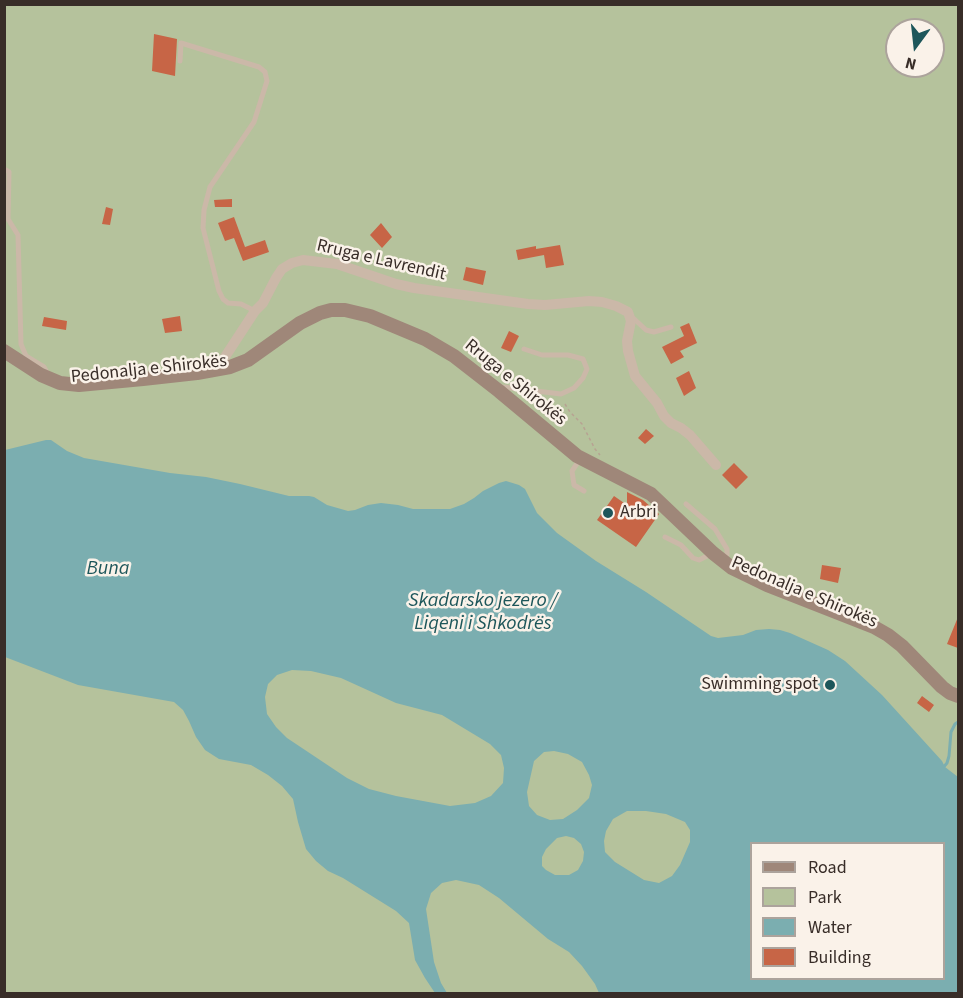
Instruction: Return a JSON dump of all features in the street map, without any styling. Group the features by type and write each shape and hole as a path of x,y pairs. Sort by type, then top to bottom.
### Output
{"main road":[{"name":"Rruga e Shirokës","path":"4,351 41,375 60,383 79,384 143,379 221,370 248,360 311,317 331,310 359,312 440,347 585,460 651,494 718,557 746,576 874,627 902,646 942,687 958,696"}],"street":[{"name":"Rruga e Lavrendit","path":"221,370 221,363 255,311 263,303 282,269 303,260 337,264 414,288 528,304 602,302 628,312"},
{"path":"628,312 631,321 627,340 628,351 635,376 657,403 664,416 690,435 716,465"}],"lane":[{"path":"180,61 181,43 259,67 265,72 267,81 254,122 210,187 204,210 203,228 219,291 223,298 228,303 241,304 255,311"},
{"path":"4,170 9,172 8,219 18,235 21,344 26,356 44,367 50,380"},
{"name":"Rruga e Lavrendit","path":"628,312 646,330 654,332 671,327"},
{"path":"499,391 503,387 561,394 574,388 587,369 583,359 568,355 542,354 524,349"},
{"path":"584,491 574,485 572,471 585,460"},
{"path":"664,537 681,545 693,558 699,560 727,555 727,549 715,529 686,504"}],"path":[{"path":"565,404 582,424 601,457 585,460"}],"green space":[{"path":"5,5 958,5 958,993 5,994"}],"water":[{"name":"Skadarsko jezero / Liqeni i Shkodrës","path":"51,440 67,451 84,458 206,477 289,496 314,497 327,505 348,511 381,503 413,509 450,509 464,504 499,483 506,481 519,485 525,489 537,513 557,533 711,636 718,638 743,635 756,630 780,630 828,650 845,661 882,695 945,767 958,777 958,993 599,993 582,966 569,952 548,939 499,898 479,885 456,880 442,883 431,893 426,909 434,962 447,993 435,993 415,960 409,923 396,911 328,871 316,861 306,849 293,799 268,775 251,765 219,759 205,750 183,710 174,702 78,685 5,657 5,450","holes":["292,670 311,671 341,678 396,703 442,715 490,744 501,755 504,768 503,783 491,796 475,803 450,806 369,789 347,778 287,738 267,714 265,697 268,684 277,675","554,751 568,754 582,762 592,785 589,798 577,810 563,819 550,820 537,815 529,806 527,792 534,761 544,752","627,811 666,814 685,822 690,830 690,842 680,865 672,876 659,883 644,880 615,862 605,852 606,831 613,819","566,836 574,838 581,844 584,852 583,861 578,870 569,875 555,875 542,866 542,857 546,849 557,838"]}],"building":[{"path":"154,34 177,39 175,76 152,71"},
{"path":"232,199 232,207 215,207 214,200"},
{"path":"106,207 113,209 110,225 102,224"},
{"path":"234,217 245,247 265,240 269,252 243,261 234,238 225,241 218,223"},
{"path":"381,223 392,237 382,248 370,235"},
{"path":"560,245 564,265 546,268 544,255 518,260 516,250"},
{"path":"466,267 486,271 483,285 463,280"},
{"path":"180,316 182,331 165,333 162,319"},
{"path":"44,317 67,321 66,330 42,326"},
{"path":"689,323 697,343 680,351 684,357 671,364 662,347 684,336 680,327"},
{"path":"509,331 519,336 511,352 501,348"},
{"path":"689,371 696,388 684,396 676,378"},
{"path":"646,429 654,436 645,444 638,438"},
{"path":"734,463 748,477 736,489 722,475"},
{"path":"627,492 643,500 659,514 636,547 597,520 614,496 627,505"},
{"path":"822,565 841,568 838,583 820,579"},
{"path":"958,617 958,648 947,644"},
{"path":"922,696 934,705 929,712 917,703"}],"waterway":[{"path":"942,769 949,756 951,732 958,722"}],"place":[{"name":"Arbri","path":"608,513"},
{"name":"Swimming spot","path":"830,685"}],"water label":[{"name":"Buna","path":"108,570"}]}
